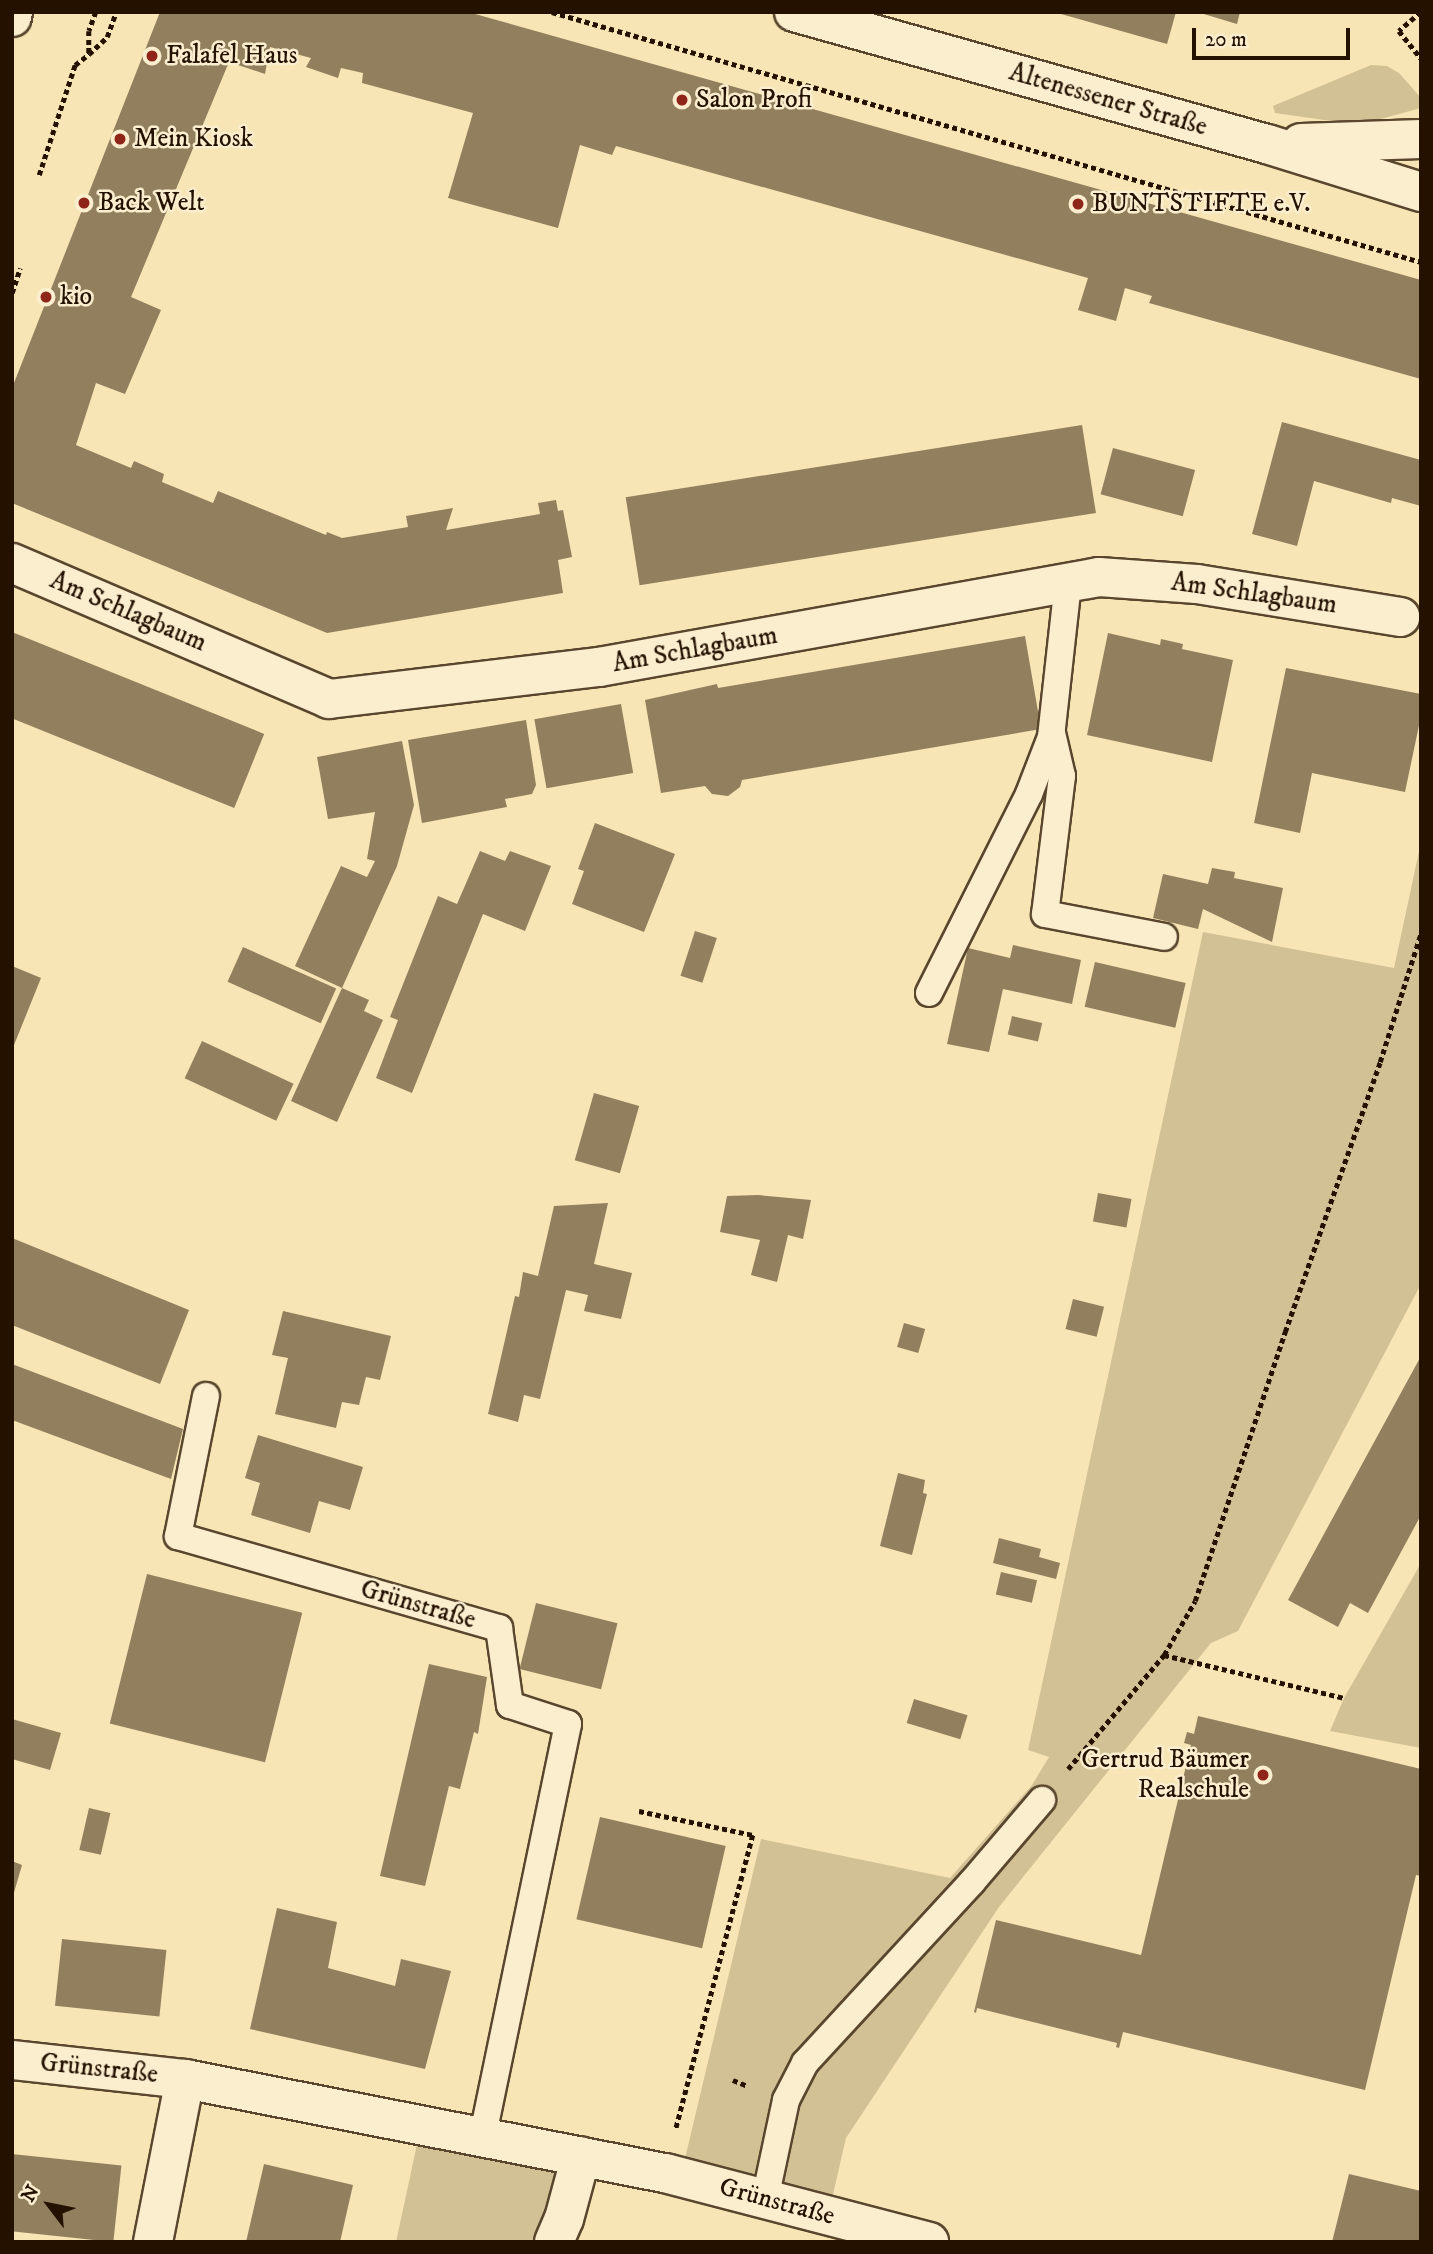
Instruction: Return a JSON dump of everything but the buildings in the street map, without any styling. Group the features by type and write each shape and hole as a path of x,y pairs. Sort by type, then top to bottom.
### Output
{"street":[{"name":"Altenessener Straße","path":"794,12 1267,144 1421,192"},
{"path":"1267,144 1421,139"},
{"name":"Am Schlagbaum","path":"12,563 329,699 599,667 1099,577 1196,584 1400,617"},
{"name":"Grünstraße","path":"12,2060 185,2079 581,2156 666,2173 929,2242"},
{"name":"Grünstraße","path":"153,2242 185,2079"},
{"path":"554,2242 564,2220 581,2156"}],"lane":[{"path":"929,993 1030,794 1052,731 1068,583"},
{"path":"1052,731 1062,776 1045,914 1164,937"},
{"name":"Grünstraße","path":"206,1396 178,1536 499,1628 510,1704 568,1724 482,2138"},
{"path":"765,2199 786,2100 805,2063 972,1882 1042,1800"}],"path":[{"path":"89,54 89,31 96,12"},
{"path":"39,175 75,65 107,37 116,12"},
{"path":"552,12 1421,262"},
{"path":"1421,12 1399,31 1421,58"},
{"path":"12,293 20,268"},
{"path":"1042,1800 1164,1655 1195,1601 1212,1559 1421,933"},
{"path":"1164,1655 1344,1698"},
{"path":"639,1811 753,1835 666,2173"}],"shaded area":[{"path":"1371,65 1387,66 1399,73 1421,98 1421,108 1377,120 1338,122 1275,113 1273,106"},
{"path":"1421,842 1421,1284 1238,1631 1211,1643 999,1907 846,2138 831,2203 683,2167 761,1839 950,1878 1032,1785 1049,1757 1028,1750 1203,932 1394,968"},
{"path":"1421,1563 1421,1748 1330,1731 1344,1698"},
{"path":"419,2135 568,2165 546,2242 396,2242"}],"place":[{"name":"Falafel Haus","path":"152,56"},
{"name":"Salon Profi","path":"682,100"},
{"name":"Mein Kiosk","path":"120,139"},
{"name":"Back Welt","path":"84,203"},
{"name":"BUNTSTIFTE e.V.","path":"1078,204"},
{"name":"kio","path":"46,297"},
{"name":"Gertrud Bäumer Realschule","path":"1263,1775"}]}
